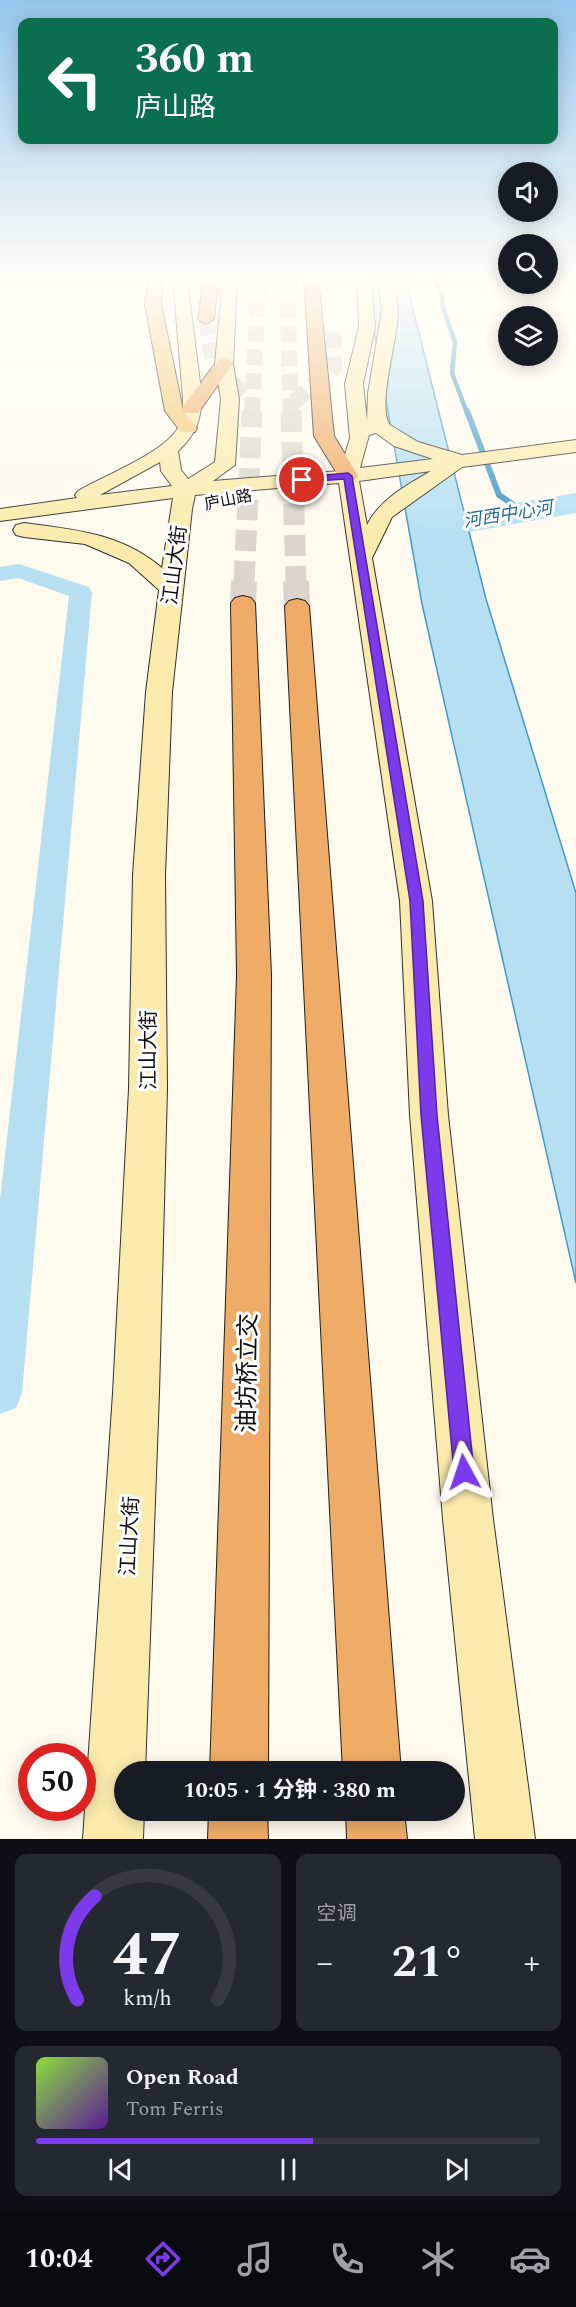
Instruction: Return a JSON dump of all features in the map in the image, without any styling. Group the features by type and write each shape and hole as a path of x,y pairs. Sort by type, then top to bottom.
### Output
{"highway":[{"path":"191,409 224,364"},
{"path":"319,364 324,436 348,476"},
{"name":"油坊桥立交","path":"239,1761 254,975 243,603"},
{"path":"297,606 371,1761"},
{"path":"237,1839 238,1821"},
{"path":"376,1821 377,1839"}],"main road":[{"path":"165,364 174,411 188,428"},
{"path":"66,504 168,450 188,428 191,409 188,364"},
{"path":"168,450 171,471 184,499 225,465 230,399 224,364"},
{"path":"359,364 354,384 360,438 348,476 363,555 416,901 429,1115 468,1519 505,1839"},
{"path":"381,364 376,393 377,421 381,430 399,440 462,462"},
{"path":"360,438 377,421"},
{"name":"庐山路","path":"0,533 184,499 576,446"},
{"path":"363,555 382,514 416,489 462,462"},
{"name":"庐山路","path":"0,515 66,504 184,499"},
{"name":"江山大街","path":"113,1839 136,1393 148,1089 149,875 159,692 184,499"},
{"path":"24,530 90,538 137,558 171,588"}],"water":[{"path":"380,364 427,364 486,599 576,893 576,1283 422,604"}],"waterway":[{"path":"453,364 452,373 467,413"},
{"path":"467,411 499,495 524,512"},
{"name":"河西中心河","path":"440,526 576,503"},
{"path":"0,574 19,571 81,592 0,1393"}],"tunnel":[{"path":"214,364 246,397"},
{"path":"252,413 254,364"},
{"path":"290,364 291,413"},
{"path":"294,402 334,368 334,364"},
{"path":"244,582 252,411"},
{"path":"291,411 296,582"},
{"path":"243,603 244,581"},
{"path":"296,581 297,606"}],"route":[{"path":"302,480 348,476 363,555 416,901 429,1115 464,1472"}]}
